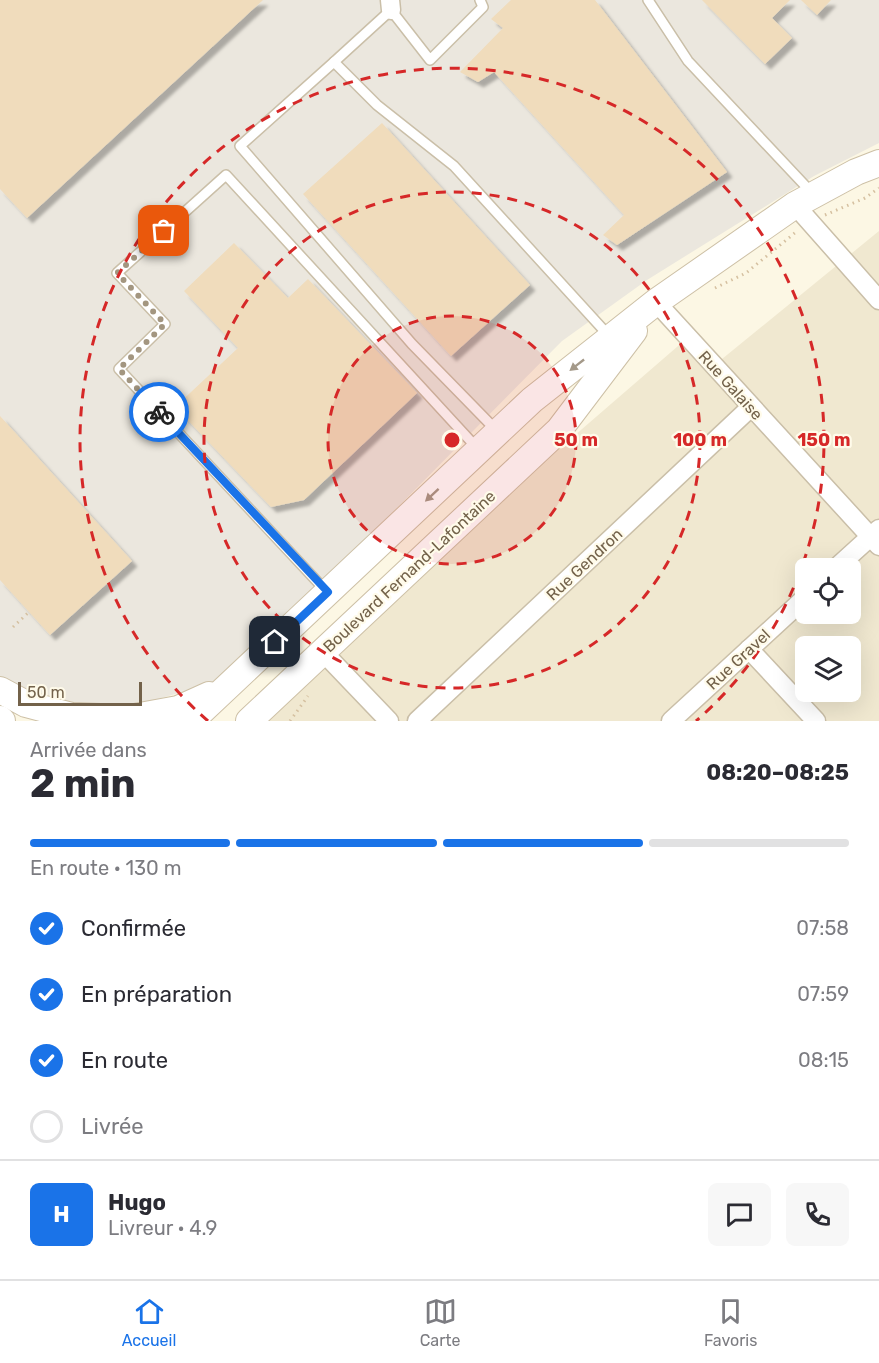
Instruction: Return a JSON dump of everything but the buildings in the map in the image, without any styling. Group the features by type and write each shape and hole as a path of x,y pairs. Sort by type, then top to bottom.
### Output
{"street":[{"name":"Boulevard Fernand-Lafontaine","path":"191,721 532,400 656,302 805,200 856,172 879,163"},
{"path":"805,200 879,300"},
{"name":"Boulevard Fernand-Lafontaine","path":"249,721 559,430 656,302"},
{"name":"Rue Galaise","path":"656,302 751,407 876,537"},
{"name":"Rue Gendron","path":"417,721 751,407"},
{"path":"487,442 516,471"},
{"path":"849,558 876,537"},
{"name":"Rue Gravel","path":"672,721 795,607"},
{"path":"749,649 816,721"},
{"path":"323,652 389,721"},
{"path":"0,690 26,704 72,716 129,718 178,709 228,686"},
{"path":"264,721 282,691"}],"lane":[{"path":"480,0 483,7 430,60 391,5 334,63 240,146 412,344 487,442"},
{"path":"648,0 688,61 805,200"},
{"path":"334,63 377,105 454,166 611,338"},
{"path":"328,592 119,369 165,324 117,273 226,175 487,442"}],"path":[{"path":"13,627 29,612"}],"shaded area":[{"path":"0,0 879,0 879,143 814,176 647,280 562,341 299,607 210,684 144,703 76,703 14,685 0,676"},
{"path":"879,231 879,721 269,721 282,691 324,652 685,340 711,368"}],"way so far":[{"path":"159,412 119,369 165,324 117,273 164,231"}],"route":[{"path":"159,412 328,592 275,642"}]}
